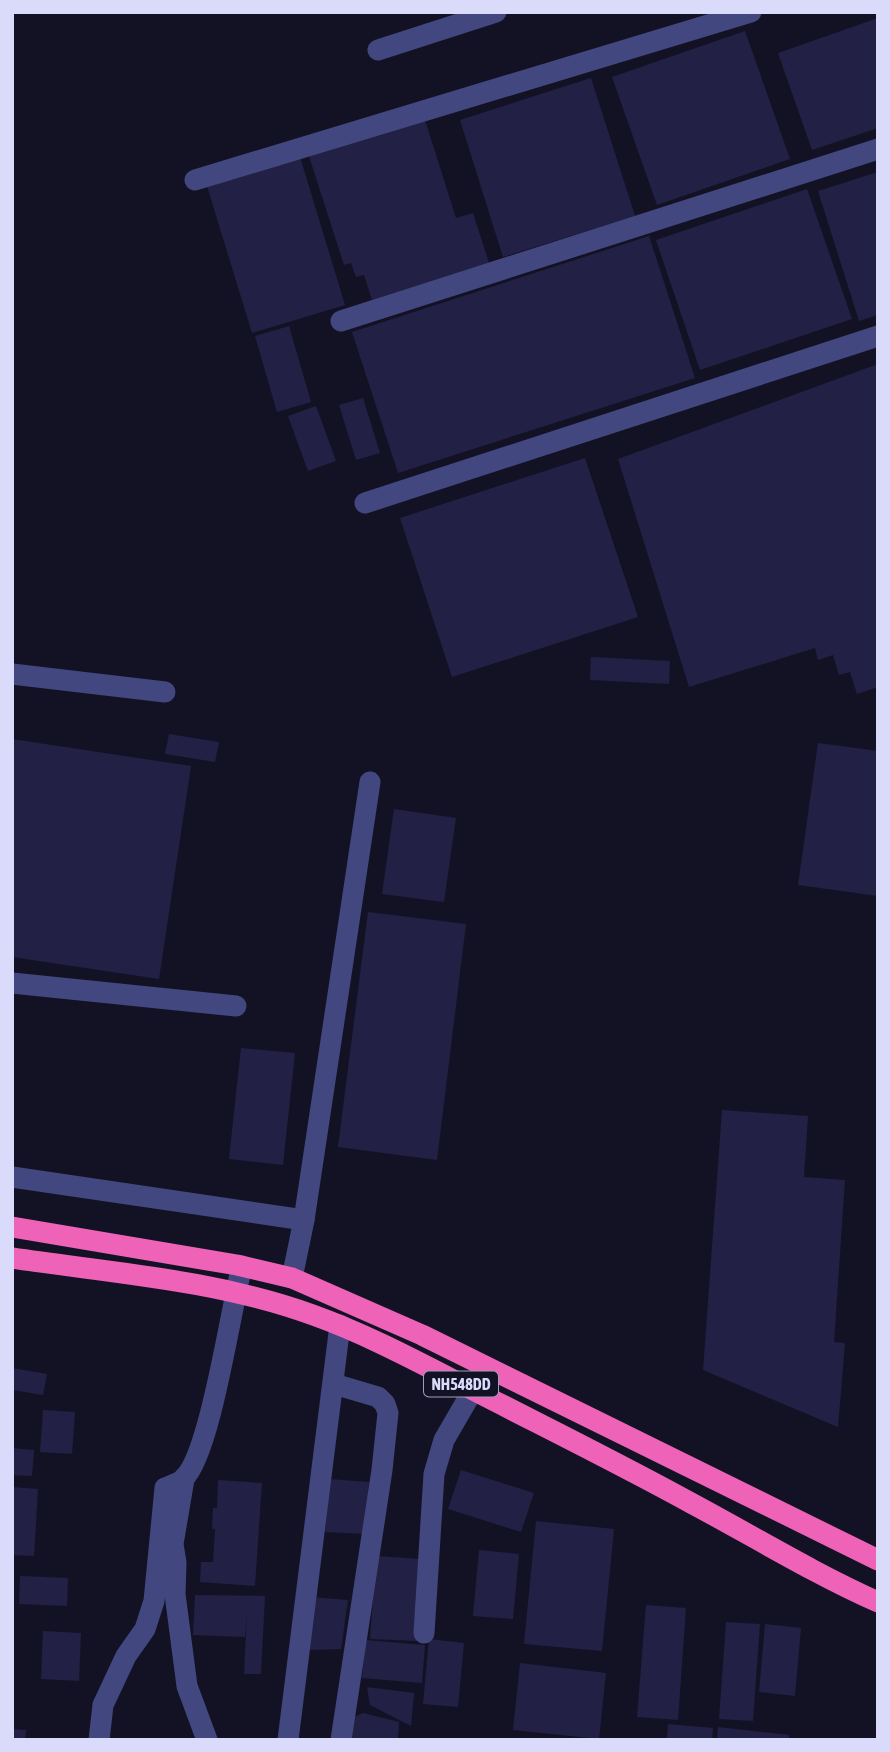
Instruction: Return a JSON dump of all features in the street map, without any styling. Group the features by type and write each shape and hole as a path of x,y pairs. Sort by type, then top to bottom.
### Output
{"highway":[{"name":"NH548DD","path":"12,1227 242,1266 292,1278 422,1335 878,1560"},
{"name":"NH548DD","path":"12,1258 208,1287 262,1299 340,1325 390,1347 689,1502 838,1584 878,1602"},
{"path":"587,1449 600,1423"}],"street":[{"path":"378,50 496,12"},
{"path":"195,180 751,12"},
{"path":"341,321 878,149"},
{"path":"365,503 878,336"},
{"path":"12,674 165,692"},
{"path":"292,1278 370,782"},
{"path":"12,983 236,1006"},
{"path":"12,1177 303,1220"},
{"path":"207,1740 187,1686 175,1594 176,1563 173,1544 184,1479 198,1457 208,1424 242,1266"},
{"path":"288,1740 340,1325"},
{"path":"334,1384 377,1397 385,1404 388,1413 382,1470 341,1740"},
{"path":"424,1633 434,1474 444,1440 473,1390"},
{"path":"99,1740 103,1705 127,1656 145,1629 154,1601 165,1488 184,1479"}],"building":[{"path":"878,18 878,128 812,150 778,53"},
{"path":"745,31 790,159 657,205 612,77"},
{"path":"591,78 635,216 503,257 460,120"},
{"path":"424,117 456,218 473,213 489,263 372,300 364,275 356,277 351,263 344,265 308,153"},
{"path":"300,157 345,305 252,333 207,186"},
{"path":"878,172 878,315 859,321 818,191"},
{"path":"807,189 852,319 700,370 656,240"},
{"path":"649,236 695,378 398,473 352,332"},
{"path":"289,326 311,402 277,412 255,336"},
{"path":"878,364 878,687 857,694 850,672 839,675 833,655 818,660 815,648 689,687 618,459"},
{"path":"363,398 380,453 356,460 339,405"},
{"path":"316,406 336,461 308,471 288,416"},
{"path":"585,458 638,617 452,677 400,518"},
{"path":"591,657 670,661 669,684 590,680"},
{"path":"169,734 219,742 215,762 165,754"},
{"path":"12,739 191,766 159,979 12,957"},
{"path":"818,743 878,751 878,896 798,885"},
{"path":"394,809 456,818 444,902 382,894"},
{"path":"368,912 466,924 437,1160 338,1147"},
{"path":"241,1048 295,1053 283,1165 229,1159"},
{"path":"722,1110 808,1116 804,1177 845,1180 834,1342 845,1343 838,1427 703,1370"},
{"path":"12,1368 47,1374 43,1395 12,1390"},
{"path":"43,1410 75,1412 72,1454 40,1452"},
{"path":"12,1448 34,1450 32,1476 12,1475"},
{"path":"461,1470 534,1493 521,1532 448,1509"},
{"path":"329,1479 369,1482 366,1534 325,1532"},
{"path":"218,1480 262,1483 255,1586 200,1582 201,1562 213,1562 213,1508 217,1508"},
{"path":"12,1487 38,1489 34,1556 12,1555"},
{"path":"536,1521 614,1529 602,1651 524,1644"},
{"path":"479,1550 519,1554 513,1619 473,1616"},
{"path":"376,1556 420,1559 417,1641 370,1639"},
{"path":"20,1576 68,1578 67,1606 19,1604"},
{"path":"195,1595 265,1596 261,1674 244,1674 247,1610 245,1637 193,1635"},
{"path":"311,1597 348,1600 341,1649 310,1650"},
{"path":"646,1605 686,1608 678,1720 637,1717"},
{"path":"726,1622 760,1624 753,1721 719,1719"},
{"path":"765,1624 801,1628 795,1696 759,1692"},
{"path":"43,1631 81,1633 79,1681 41,1679"},
{"path":"429,1639 464,1643 458,1707 423,1704"},
{"path":"365,1640 425,1645 422,1683 362,1678"},
{"path":"520,1663 606,1673 599,1739 513,1730"},
{"path":"367,1687 414,1693 411,1726 370,1705"},
{"path":"363,1713 399,1722 398,1740 349,1740 350,1719"},
{"path":"668,1724 713,1728 712,1740 667,1740"},
{"path":"718,1727 789,1735 789,1740 717,1740"},
{"path":"12,1729 26,1730 25,1740 12,1740"}]}
